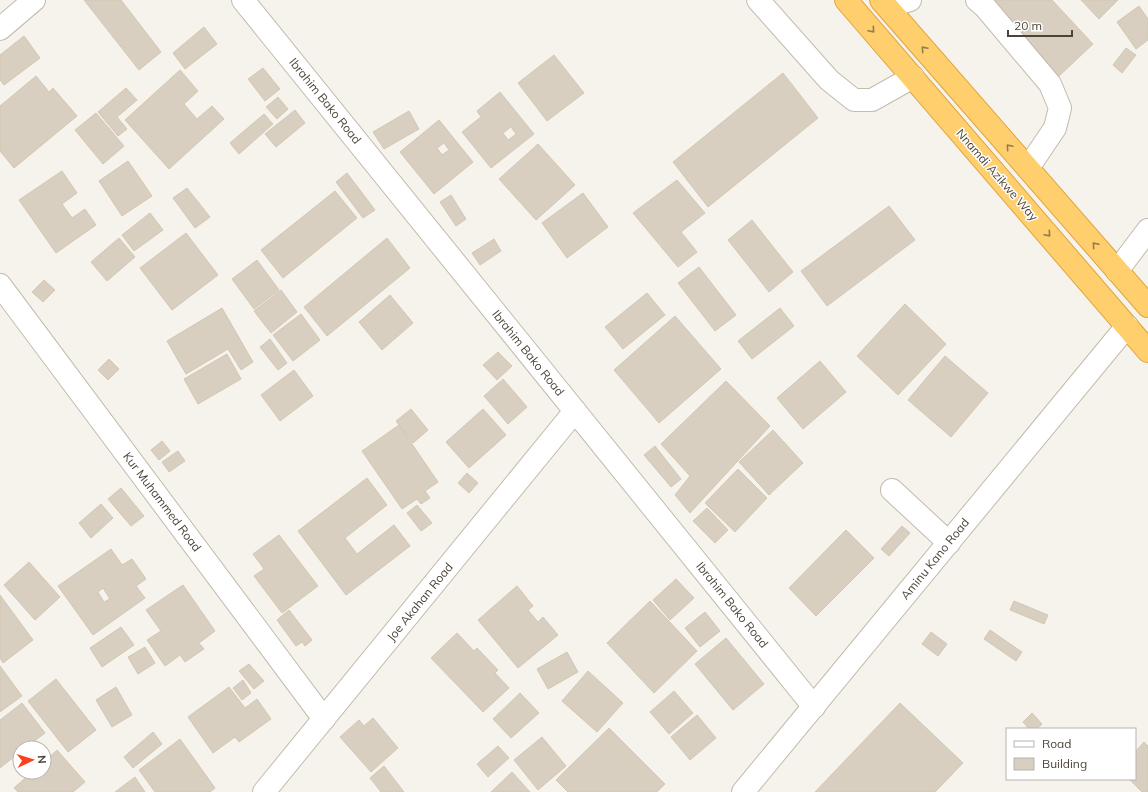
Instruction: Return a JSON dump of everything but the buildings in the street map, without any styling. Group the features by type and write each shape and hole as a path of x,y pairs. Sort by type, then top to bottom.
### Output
{"highway":[{"name":"Nnamdi Azikwe Way","path":"846,0 1148,351"},
{"path":"884,4 1148,306"}],"street":[{"path":"0,29 34,0"},
{"name":"Ibrahim Bako Road","path":"243,0 814,707"},
{"path":"758,0 829,80 854,100 872,100 913,77"},
{"path":"884,4 910,0"},
{"path":"977,0 985,7 1050,84 1060,108 1055,128 1028,168"},
{"path":"1117,271 1148,230"},
{"name":"Kur Muhammed Road","path":"0,285 324,719"},
{"name":"Aminu Kano Road","path":"743,792 1127,326"},
{"name":"Joe Akahan Road","path":"264,792 575,411"},
{"path":"892,490 949,543"}]}
